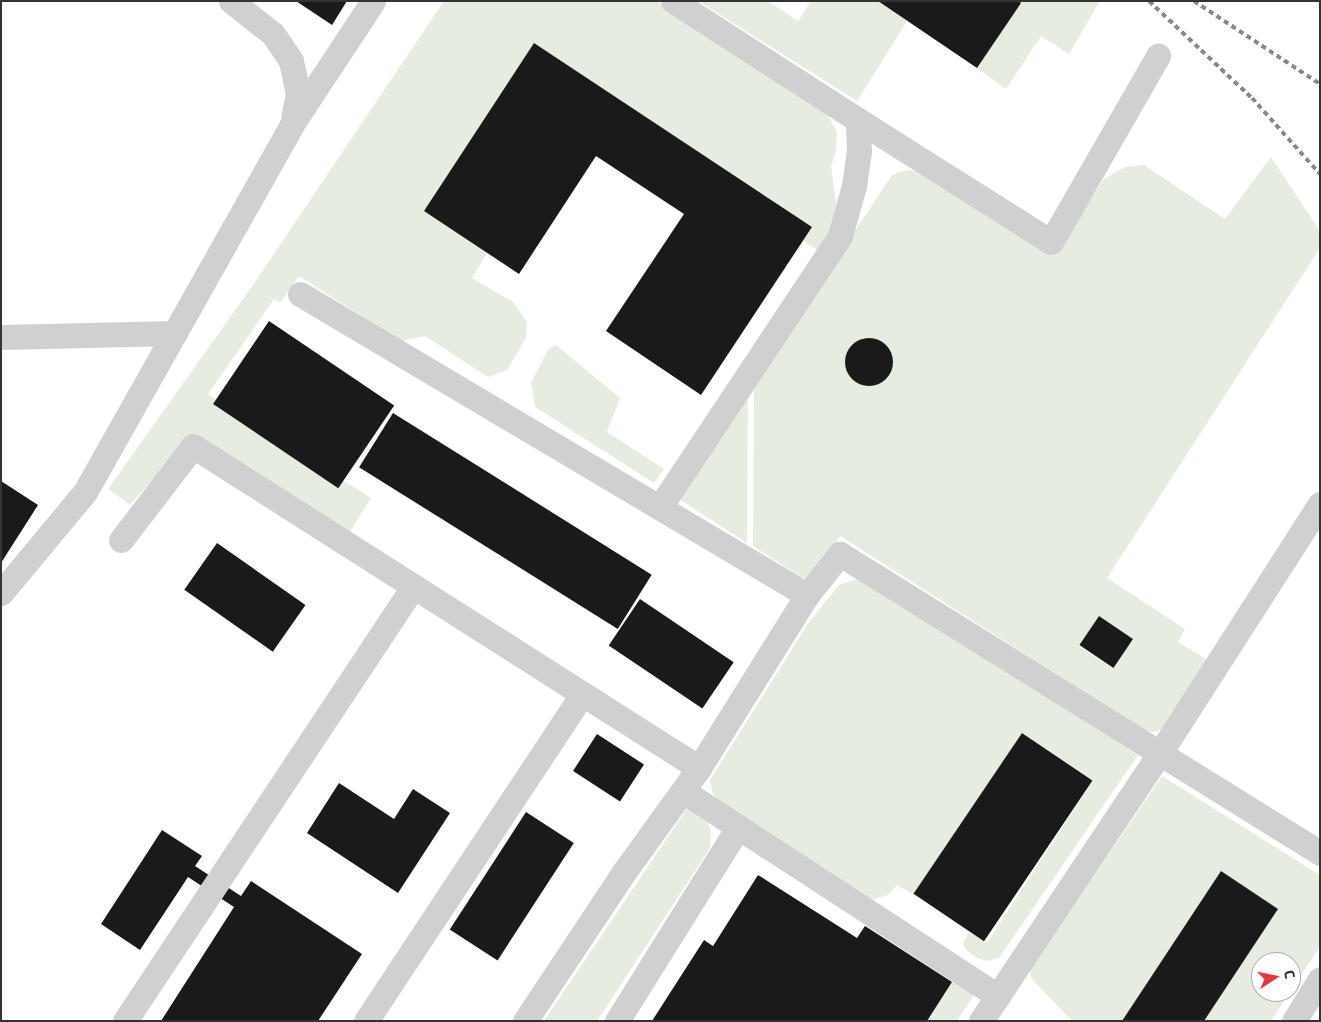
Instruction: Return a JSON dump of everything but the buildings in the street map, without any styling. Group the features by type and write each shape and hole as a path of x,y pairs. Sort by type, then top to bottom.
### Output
{"lane":[{"path":"231,1 273,34 291,61 298,92 292,124"},
{"path":"1,593 85,492 292,124 373,1"},
{"path":"673,1 1051,242 1158,56"},
{"path":"660,507 840,236 854,186 859,152 858,120"},
{"path":"300,294 808,595"},
{"path":"1,337 174,333"},
{"path":"121,540 193,446 699,768"},
{"path":"981,1021 1160,753 1320,504"},
{"path":"525,1021 699,768 808,595 840,554 1320,853"},
{"path":"125,1021 413,586"},
{"path":"366,1021 582,695"},
{"path":"683,791 998,996"},
{"path":"617,1021 738,827"},
{"path":"1294,1021 1320,979"}],"shaded area":[{"path":"444,1 656,1 825,110 837,132 836,151 831,166 837,210 822,253 803,241 812,227 534,43 487,253 472,278 513,302 527,322 526,338 507,370 488,377 425,336 401,341 299,276 280,303 274,299 208,394 371,498 349,533 193,434 130,505 108,489 253,285"},
{"path":"698,1 768,1 798,21 811,1 878,1 907,21 857,101"},
{"path":"1019,1 1100,1 1069,54 1041,36 1006,89 977,68 1021,3"},
{"path":"1271,157 1320,231 1320,248 1107,578 1185,629 1178,642 1211,662 1171,720 1160,730 1149,733 840,536 813,575 803,578 753,546 754,384 892,175 906,170 915,171 1053,256 1104,179 1125,167 1144,165 1225,219","holes":["863,338 882,342 893,358 888,377 875,385 856,382 845,366 848,350","1099,616 1133,639 1112,668 1079,646"]},
{"path":"556,345 620,398 607,432 664,469 654,483 535,407 531,383 549,348"},
{"path":"748,394 747,543 679,499"},
{"path":"858,579 868,582 1138,755 999,958 988,961 977,958 966,950 963,943 969,932 987,943 1093,780 1023,733 916,896 897,885 888,895 872,900 719,802 712,791 710,780 809,622 839,585"},
{"path":"1162,776 1320,875 1320,947 1301,975 1301,952 1251,952 1251,1002 1283,1002 1271,1021 1204,1021 1221,871 1122,1021 1072,1021 1031,978 1030,970"},
{"path":"690,804 705,814 711,831 710,848 597,1021 544,1021"},
{"path":"952,982 974,995 957,1021 927,1021"}],"railway":[{"path":"1149,1 1252,98 1320,174"},
{"path":"1194,1 1320,84"}]}
